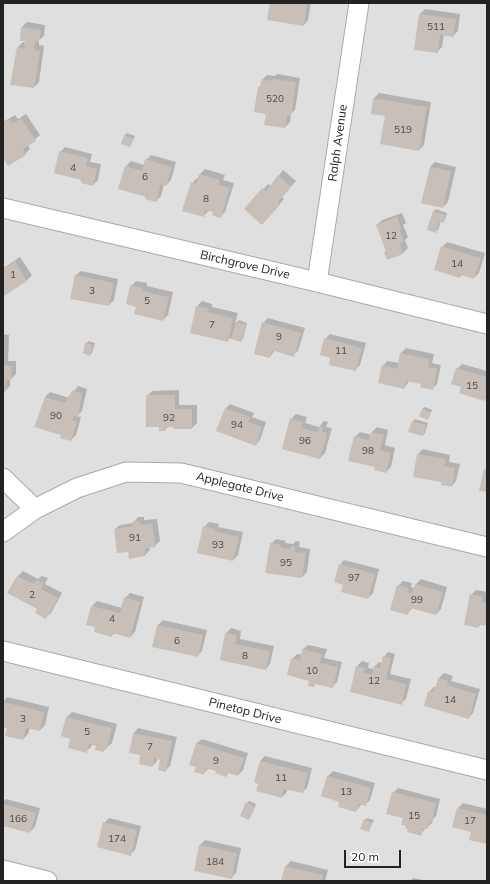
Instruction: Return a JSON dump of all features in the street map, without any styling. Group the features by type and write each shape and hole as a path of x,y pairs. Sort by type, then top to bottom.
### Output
{"street":[{"name":"Ralph Avenue","path":"317,282 359,3"},
{"name":"Birchgrove Drive","path":"3,208 317,282 487,324"},
{"name":"Applegate Drive","path":"3,532 35,509 77,488 126,472 181,473 487,547"},
{"path":"3,478 35,509"},
{"name":"Pinetop Drive","path":"3,651 487,770"},
{"path":"3,870 47,881"}],"shaded area":[{"path":"3,3 487,3 487,881 3,881"}],"building":[{"path":"270,3 307,3 304,26 267,20"},
{"path":"419,14 456,19 453,37 440,35 438,53 414,50"},
{"path":"21,27 41,30 39,42 35,41 34,49 40,51 34,88 10,85 17,47 24,49 25,41 20,41"},
{"path":"262,79 271,81 272,79 296,82 291,116 287,115 285,128 264,125 266,114 254,112 258,87 260,87"},
{"path":"373,98 427,107 419,151 380,144 385,116 371,114"},
{"path":"21,118 36,141 23,149 26,155 8,166 3,158 5,155 3,152 3,123 10,119 13,123"},
{"path":"124,135 134,139 130,147 121,144"},
{"path":"59,151 88,158 86,166 97,169 93,186 81,183 81,180 54,173"},
{"path":"145,159 172,167 166,186 161,184 156,202 145,199 146,197 118,189 125,166 142,171"},
{"path":"430,167 451,171 443,208 421,203"},
{"path":"199,174 220,180 219,185 230,188 221,218 212,215 213,212 206,210 204,217 182,211 191,182 196,184"},
{"path":"278,175 291,187 278,202 280,205 262,225 244,209 262,188 266,191"},
{"path":"433,211 446,215 443,223 439,222 436,233 427,230"},
{"path":"397,217 401,228 399,229 404,242 400,244 403,254 387,260 384,252 386,251 376,225"},
{"path":"441,246 481,258 474,279 461,275 460,278 434,270"},
{"path":"15,261 27,281 4,296 3,268"},
{"path":"75,275 114,283 109,306 70,299"},
{"path":"130,285 143,288 142,291 169,297 163,321 134,314 136,307 126,304"},
{"path":"196,306 208,308 207,312 233,318 228,342 190,333"},
{"path":"236,322 246,325 241,342 231,339"},
{"path":"262,322 301,333 294,357 272,350 270,358 254,354"},
{"path":"324,338 362,348 356,371 329,365 330,358 320,355"},
{"path":"85,343 93,345 90,356 83,353"},
{"path":"400,353 429,359 428,367 437,369 433,390 420,387 421,384 406,381 404,389 378,383 382,365 397,369"},
{"path":"3,365 12,366 11,380 6,380 5,392 3,392"},
{"path":"456,368 487,377 487,392 484,401 459,393 461,387 451,384"},
{"path":"72,390 82,394 78,417 74,416 72,420 77,422 71,441 60,438 61,435 34,427 45,397 66,403"},
{"path":"146,395 175,395 175,409 192,409 192,429 173,429 173,427 166,427 165,431 159,431 159,427 146,427"},
{"path":"225,408 250,417 248,422 262,427 256,446 216,431"},
{"path":"422,409 431,412 428,420 419,416"},
{"path":"290,418 303,422 301,428 317,432 319,426 323,427 322,432 327,433 320,459 282,449"},
{"path":"412,421 426,425 423,436 408,432"},
{"path":"371,432 384,435 380,450 391,453 386,473 374,470 375,467 348,461 354,436 369,440"},
{"path":"417,454 446,459 444,466 455,468 452,487 441,485 441,482 413,477"},
{"path":"484,469 487,469 487,492 479,491"},
{"path":"139,521 140,525 152,523 156,547 145,548 145,556 129,559 128,552 117,553 114,529 133,526 132,522"},
{"path":"203,526 214,529 214,531 239,537 233,561 197,553"},
{"path":"270,543 281,545 281,548 290,549 291,546 295,546 295,552 306,553 302,578 265,573"},
{"path":"339,564 375,574 368,599 341,592 343,585 334,582"},
{"path":"17,576 34,584 36,580 44,583 41,589 58,598 46,619 35,613 37,609 7,593"},
{"path":"415,584 443,592 436,615 410,608 408,615 390,610 397,585 408,588 407,592 412,593"},
{"path":"470,594 483,597 482,602 487,603 487,626 479,624 479,628 464,625"},
{"path":"124,597 140,602 130,638 112,633 112,637 94,632 95,627 86,625 91,606 120,613"},
{"path":"157,625 203,635 198,657 152,647"},
{"path":"225,633 237,635 235,644 270,651 266,670 220,660"},
{"path":"302,649 322,654 320,663 338,667 333,688 315,684 314,687 308,686 309,681 287,675 291,658 300,660"},
{"path":"383,656 391,658 386,679 406,684 402,705 350,692 356,666 365,668 364,673 372,675 374,666 380,668"},
{"path":"438,678 448,681 447,685 476,694 469,719 424,706 428,691 434,692"},
{"path":"3,702 44,712 40,731 26,728 23,740 5,736 7,728 3,727"},
{"path":"66,717 112,728 107,749 105,748 104,752 95,750 96,746 89,744 87,753 68,748 70,739 61,736"},
{"path":"133,733 172,741 166,772 158,770 160,760 154,758 152,767 139,764 140,755 129,753"},
{"path":"196,743 244,758 238,776 228,773 226,777 215,773 216,771 206,768 204,775 194,772 196,767 189,765"},
{"path":"260,761 308,773 303,793 284,789 282,798 256,791 258,784 254,782"},
{"path":"327,776 371,788 366,806 359,804 356,812 338,807 339,802 321,796"},
{"path":"392,792 436,803 432,822 429,822 428,829 423,828 421,836 407,832 408,829 405,828 406,826 401,825 403,818 386,814"},
{"path":"246,802 255,807 249,820 240,816"},
{"path":"3,804 36,813 30,833 3,826"},
{"path":"457,808 487,815 487,844 469,840 471,832 452,827"},
{"path":"364,819 372,823 369,832 360,829"},
{"path":"103,822 137,830 131,856 97,847"},
{"path":"199,845 237,853 232,879 194,871"},
{"path":"285,866 323,875 322,881 281,881"}]}
